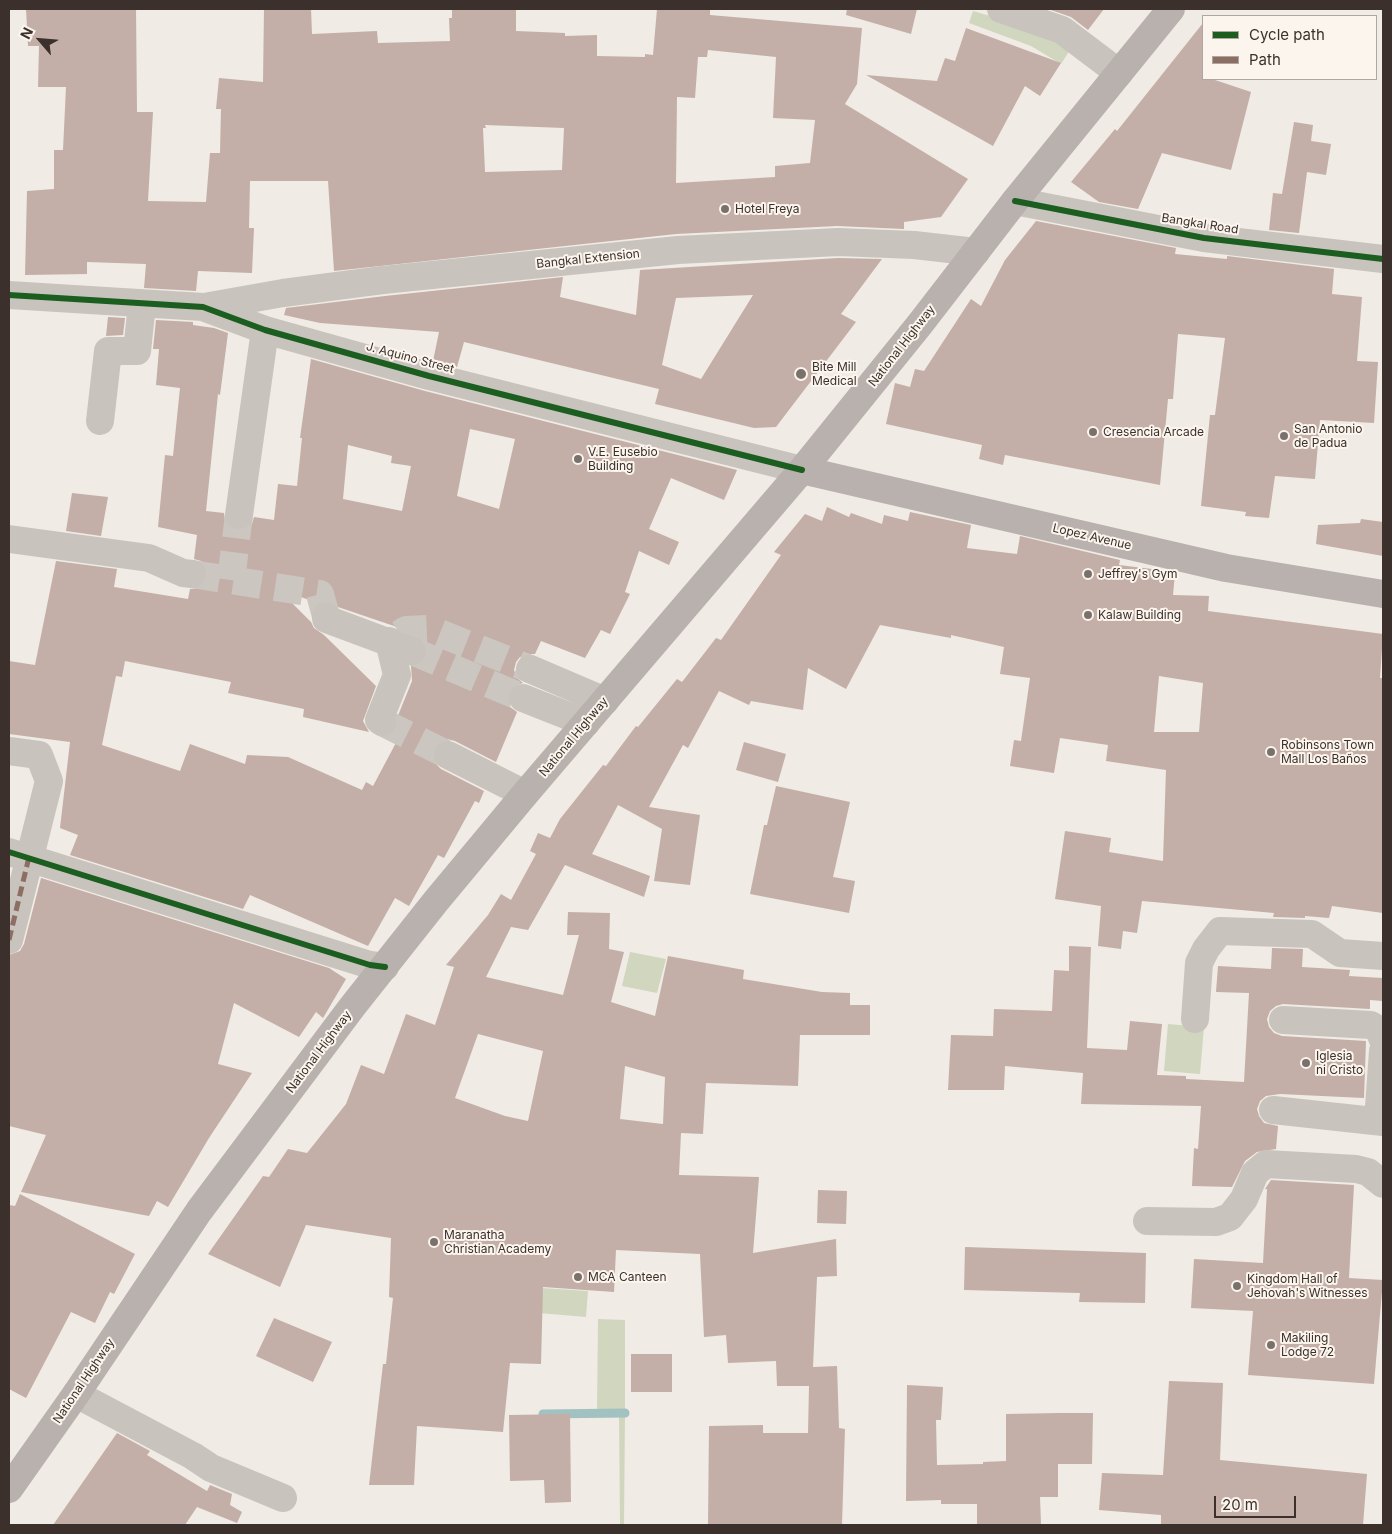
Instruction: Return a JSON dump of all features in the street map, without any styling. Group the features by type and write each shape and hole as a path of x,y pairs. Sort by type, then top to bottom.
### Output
{"main road":[{"name":"National Highway","path":"9,1489 76,1394 204,1204 384,967 525,794 802,470 976,252 1014,201 1171,9"},
{"name":"Lopez Avenue","path":"802,470 1226,568 1383,594"}],"street":[{"path":"1001,9 1062,30 1119,72"},
{"name":"Bangkal Road","path":"1014,201 1204,238 1383,259"},
{"name":"Bangkal Extension","path":"203,307 283,293 383,280 678,250 838,242 914,245 976,252"},
{"name":"J. Aquino Street","path":"9,295 203,307 265,330 429,376 802,470"},
{"path":"100,421 108,351 137,351 142,304"},
{"path":"239,516 265,330"},
{"path":"9,539 149,558 183,573 192,574"},
{"path":"326,616 326,619 400,642 397,675 379,720 382,722"},
{"path":"530,669 604,701"},
{"path":"523,698 586,723"},
{"path":"9,751 39,755 49,781 19,855 9,940"},
{"path":"448,755 525,794"},
{"path":"19,855 370,965 384,967"},
{"path":"1195,1019 1199,963 1206,949 1220,931 1312,934 1340,953 1383,956"},
{"path":"1283,1020 1372,1025 1379,1030 1383,1040"},
{"path":"1273,1110 1381,1122 1383,1051"},
{"path":"1147,1221 1216,1222 1230,1217 1244,1199 1255,1173 1266,1164 1356,1169 1368,1172 1383,1184"},
{"path":"76,1394 211,1468 283,1498"}],"green space":[{"path":"973,11 1038,30 1070,50 1061,64 1031,46 969,23"},
{"path":"630,952 666,959 657,993 622,986"},
{"path":"1168,1024 1204,1027 1200,1074 1164,1071"},
{"path":"541,1288 588,1291 586,1317 539,1313"},
{"path":"598,1319 625,1320 625,1413 597,1412"},
{"path":"619,1414 625,1414 624,1525 620,1525"}],"building":[{"path":"26,9 136,9 137,112 153,112 148,201 206,202 210,153 220,153 221,109 216,109 219,78 263,82 264,9 311,9 312,34 377,31 378,43 450,41 449,18 452,18 452,9 516,9 516,31 565,33 565,36 597,35 597,56 645,57 645,54 653,55 657,9 710,9 710,15 862,28 857,84 845,104 968,179 941,217 904,222 904,229 837,226 676,234 334,271 328,181 250,181 249,228 254,228 252,273 198,271 196,291 144,288 146,264 87,262 87,274 25,275 27,191 54,189 54,150 63,150 66,87 38,87 39,46 28,46","holes":["708,50 776,57 773,118 815,120 810,163 775,166 775,177 676,183 677,97 695,98 698,57 707,57","485,125 564,128 562,170 485,172 483,128 486,128"]},
{"path":"847,9 917,9 911,34 846,15"},
{"path":"1048,9 1104,9 1088,30 1071,17"},
{"path":"1202,24 1202,80 1215,80 1251,92 1231,170 1162,153 1138,209 1099,202 1071,182 1115,129 1117,131"},
{"path":"966,28 1061,63 1040,96 1025,86 993,146 866,75 937,81 945,58 955,61"},
{"path":"1294,122 1313,125 1311,141 1331,144 1326,175 1307,172 1299,233 1269,230 1273,193 1282,194"},
{"path":"1036,221 1176,248 1175,254 1227,259 1227,256 1334,269 1332,294 1362,297 1357,361 1378,362 1374,423 1320,420 1315,479 1275,476 1269,518 1245,516 1246,512 1201,506 1210,415 1215,415 1225,338 1178,334 1173,399 1168,399 1160,485 1005,455 1003,465 979,459 982,445 886,424 895,383 910,387 915,369 924,371 971,299 981,306 1005,260"},
{"path":"838,258 882,259 841,314 856,322 776,427 754,428 655,404 659,389 464,342 457,367 433,361 439,332 320,323 284,315 286,308 563,277 560,297 636,315 640,270","holes":["753,295 701,379 662,365 676,298"]},
{"path":"108,317 125,318 123,335 106,336"},
{"path":"156,320 193,322 193,325 214,328 228,333 220,395 218,394 206,511 224,513 225,521 229,527 236,530 245,529 252,524 254,517 274,520 278,484 297,486 302,438 300,438 311,359 425,391 737,470 724,500 671,478 649,529 679,542 669,565 639,551 625,592 630,594 610,634 601,630 585,658 541,641 535,654 520,657 516,662 514,670 517,678 523,683 513,686 509,692 508,700 510,707 517,712 496,762 455,741 447,739 440,742 434,748 432,756 435,763 441,769 484,791 479,803 475,801 444,858 438,855 409,906 395,898 368,946 250,895 243,909 70,855 78,835 60,828 70,742 9,734 9,661 35,665 56,561 117,569 114,587 188,599 190,589 199,588 204,584 207,576 206,567 201,561 194,559 197,535 158,527 165,455 173,456 180,388 156,385 159,349 153,349","holes":["470,429 515,439 499,509 457,496","348,445 392,456 391,463 411,466 402,511 343,499","277,588 317,603 326,600 333,602 338,607 394,626 424,641 427,649 426,657 422,663 411,666 412,681 397,718 398,723 395,731 388,736 398,739 373,786 366,782 362,790 288,757 247,755 245,764 190,744 180,771 102,745 116,676 122,677 125,661 231,682 228,693 304,709 303,717 369,732 363,721 376,686 324,635 314,628 311,622"]},
{"path":"72,493 108,497 101,536 66,531"},
{"path":"827,507 849,517 851,513 882,524 884,515 908,521 910,512 971,525 967,548 1017,554 1020,536 1120,560 1119,565 1160,570 1160,573 1175,574 1173,595 1209,596 1208,611 1383,634 1380,678 1383,678 1383,913 1332,906 1329,918 1305,916 1305,918 1273,917 1274,913 1142,901 1137,933 1123,931 1121,949 1098,946 1101,906 1055,899 1065,831 1111,838 1109,852 1163,861 1166,770 1106,761 1108,745 1060,738 1054,773 1010,766 1014,740 1021,741 1030,678 1000,674 1004,647 951,635 951,638 880,625 846,689 808,668 803,710 751,701 749,705 719,691 688,748 683,745 649,807 700,815 690,885 654,881 662,829 618,805 592,854 650,876 644,897 565,865 528,930 511,927 486,977 563,995 579,935 567,935 568,912 610,913 609,949 624,952 611,1002 655,1016 668,956 744,970 743,979 822,992 850,993 850,1005 870,1005 870,1035 800,1035 798,1086 706,1083 703,1134 681,1133 679,1175 759,1177 753,1253 836,1239 837,1276 817,1277 813,1367 837,1366 839,1428 845,1429 842,1525 708,1525 709,1426 763,1425 763,1433 808,1433 809,1386 777,1386 776,1361 728,1363 726,1335 704,1337 700,1254 616,1250 614,1292 543,1287 541,1364 510,1363 503,1432 417,1426 414,1485 369,1485 383,1364 386,1364 393,1298 389,1297 391,1238 306,1225 280,1287 208,1254 263,1176 269,1177 288,1149 307,1153 346,1104 361,1065 384,1074 406,1014 435,1025 454,967 446,965 488,915 501,894 511,900 536,854 530,851 538,833 550,838 560,819 603,765 606,766 636,726 638,727 677,679 682,682 716,638 721,640 781,555 774,552 805,514 822,521","holes":["1159,676 1203,683 1199,732 1154,732","478,1034 543,1051 528,1121 505,1116 455,1098","625,1066 665,1077 663,1124 620,1119"]},
{"path":"1361,519 1383,522 1383,556 1316,544 1318,525 1360,523"},
{"path":"744,742 786,754 778,782 736,770"},
{"path":"776,786 850,802 833,877 855,881 849,913 750,894 764,825 767,825"},
{"path":"41,878 329,968 346,979 323,1018 316,1012 299,1037 234,1003 218,1064 252,1073 209,1138 168,1207 157,1201 149,1216 21,1192 46,1135 9,1126 9,955 20,951 24,944"},
{"path":"1069,946 1091,947 1087,1048 1127,1050 1130,1021 1162,1024 1157,1075 1186,1076 1186,1079 1244,1082 1249,993 1216,992 1218,966 1271,969 1272,948 1303,949 1302,967 1350,970 1349,976 1383,978 1383,1001 1370,1000 1370,1009 1283,1004 1276,1006 1270,1011 1267,1019 1269,1027 1274,1033 1282,1036 1366,1041 1364,1098 1280,1094 1266,1096 1260,1101 1257,1109 1264,1123 1278,1126 1276,1149 1257,1152 1245,1161 1232,1187 1192,1186 1194,1148 1198,1149 1201,1106 1081,1104 1083,1073 1005,1066 1004,1090 948,1090 951,1035 993,1036 994,1009 1052,1011 1054,970 1069,971"},
{"path":"1271,1180 1354,1185 1349,1278 1383,1280 1374,1384 1248,1375 1253,1311 1191,1308 1194,1259 1263,1263 1267,1189 1265,1189"},
{"path":"818,1190 847,1191 846,1224 817,1223"},
{"path":"20,1194 135,1254 114,1294 110,1292 95,1323 71,1312 26,1398 9,1389 9,1205 15,1206"},
{"path":"965,1247 1146,1253 1145,1303 1079,1302 1080,1293 964,1290"},
{"path":"274,1318 332,1342 313,1382 256,1356"},
{"path":"631,1354 672,1354 672,1392 631,1392"},
{"path":"1169,1381 1223,1383 1220,1460 1367,1474 1363,1525 1161,1525 1161,1515 1099,1510 1102,1473 1163,1475"},
{"path":"907,1385 943,1387 941,1420 936,1420 937,1465 983,1464 983,1462 1006,1461 1006,1414 1059,1413 1093,1413 1092,1464 1058,1464 1058,1497 1040,1497 1041,1525 977,1525 977,1504 941,1504 941,1500 906,1501"},
{"path":"570,1414 571,1502 545,1503 544,1480 510,1481 509,1415"},
{"path":"117,1433 150,1451 147,1455 207,1491 210,1485 232,1494 230,1505 242,1512 237,1523 197,1507 185,1525 53,1525"}],"waterway":[{"path":"543,1414 625,1413"}],"tunnel":[{"path":"231,580 239,515"},
{"path":"192,574 320,594 326,616"},
{"path":"400,634 406,630 429,629 530,669"},
{"path":"412,651 523,698"},
{"path":"382,722 448,755"}],"marked path":[{"path":"9,940 29,857"}],"cycle path":[{"path":"1015,201 1204,238 1383,259"},
{"path":"9,295 203,307 265,330 429,376 802,470"},
{"path":"9,852 370,965 385,967"}],"place":[{"name":"Hotel Freya","path":"725,209"},
{"name":"Bite Mill Medical","path":"801,374"},
{"name":"Cresencia Arcade","path":"1093,432"},
{"name":"San Antonio de Padua","path":"1284,436"},
{"name":"V.E. Eusebio Building","path":"578,459"},
{"name":"Jeffrey's Gym","path":"1088,574"},
{"name":"Kalaw Building","path":"1088,615"},
{"name":"Robinsons Town Mall Los Baños","path":"1271,752"},
{"name":"Iglesia ni Cristo","path":"1306,1063"},
{"name":"Maranatha Christian Academy","path":"434,1242"},
{"name":"MCA Canteen","path":"578,1277"},
{"name":"Kingdom Hall of Jehovah's Witnesses","path":"1237,1286"},
{"name":"Makiling Lodge 72","path":"1271,1345"}]}
